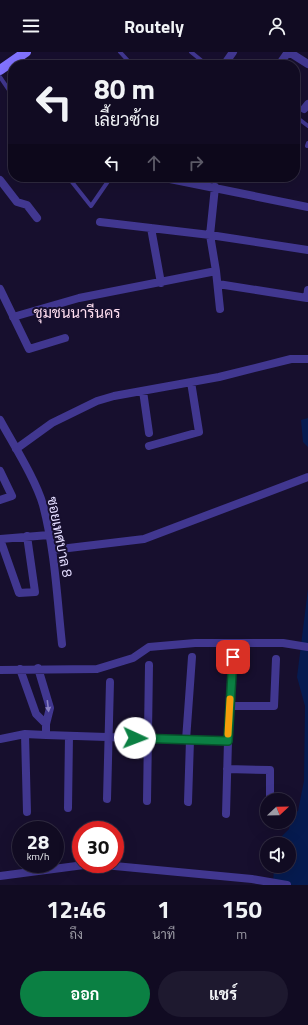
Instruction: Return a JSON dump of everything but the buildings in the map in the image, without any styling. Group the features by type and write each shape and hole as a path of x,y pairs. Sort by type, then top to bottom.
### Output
{"main road":[{"path":"14,60 26,52"}],"street":[{"path":"283,60 289,52 308,64"},
{"path":"0,180 17,202 27,205 37,218"},
{"path":"187,182 308,207"},
{"path":"215,187 210,235 218,284 220,309"},
{"path":"100,222 210,235 308,250"},
{"path":"151,228 161,283"},
{"path":"13,317 79,298 216,271"},
{"path":"218,284 307,298 308,290"},
{"path":"0,290 29,349 65,338"},
{"path":"16,448 52,423 97,401 114,396 226,376 291,359 308,359"},
{"path":"149,446 199,432 191,382"},
{"path":"143,392 149,433"},
{"name":"ซอยเทศบาล 8","path":"0,420 16,448 41,500 52,550 62,644"},
{"path":"0,471 12,496 0,500"},
{"path":"52,550 144,539 282,489 308,477"},
{"path":"27,536 35,592 19,593 0,539 27,536 49,535"},
{"path":"0,670 38,668 97,669 133,658 148,647 187,643 283,643 307,647"},
{"path":"188,802 188,740 192,657"},
{"path":"226,814 228,741 233,657"},
{"path":"230,706 274,706 276,659"},
{"path":"147,801 149,665"},
{"path":"38,668 50,708 46,724 46,735"},
{"path":"20,669 36,714 46,724"},
{"path":"107,798 110,682"},
{"path":"0,739 26,734 228,741"},
{"path":"26,734 27,812"},
{"path":"68,808 69,736"},
{"path":"227,769 270,770 270,793"},
{"path":"0,876 84,865 104,865 252,879 287,885"}],"lane":[{"path":"120,52 127,60"},
{"path":"191,52 201,60"},
{"path":"0,77 8,89"},
{"path":"300,120 308,126"},
{"path":"72,182 91,206 108,182"}],"water":[{"path":"308,418 308,447 303,442 301,420"},
{"path":"308,589 308,885 273,885 274,873 296,873 296,837 281,837 289,829 296,829 296,812 298,811 304,781 305,706 297,677"}],"slow traffic":[{"path":"228,734 230,699"}],"district":[{"name":"ชุมชนนารีนคร","path":"77,313"}],"route":[{"path":"135,738 228,741 233,657"}]}
